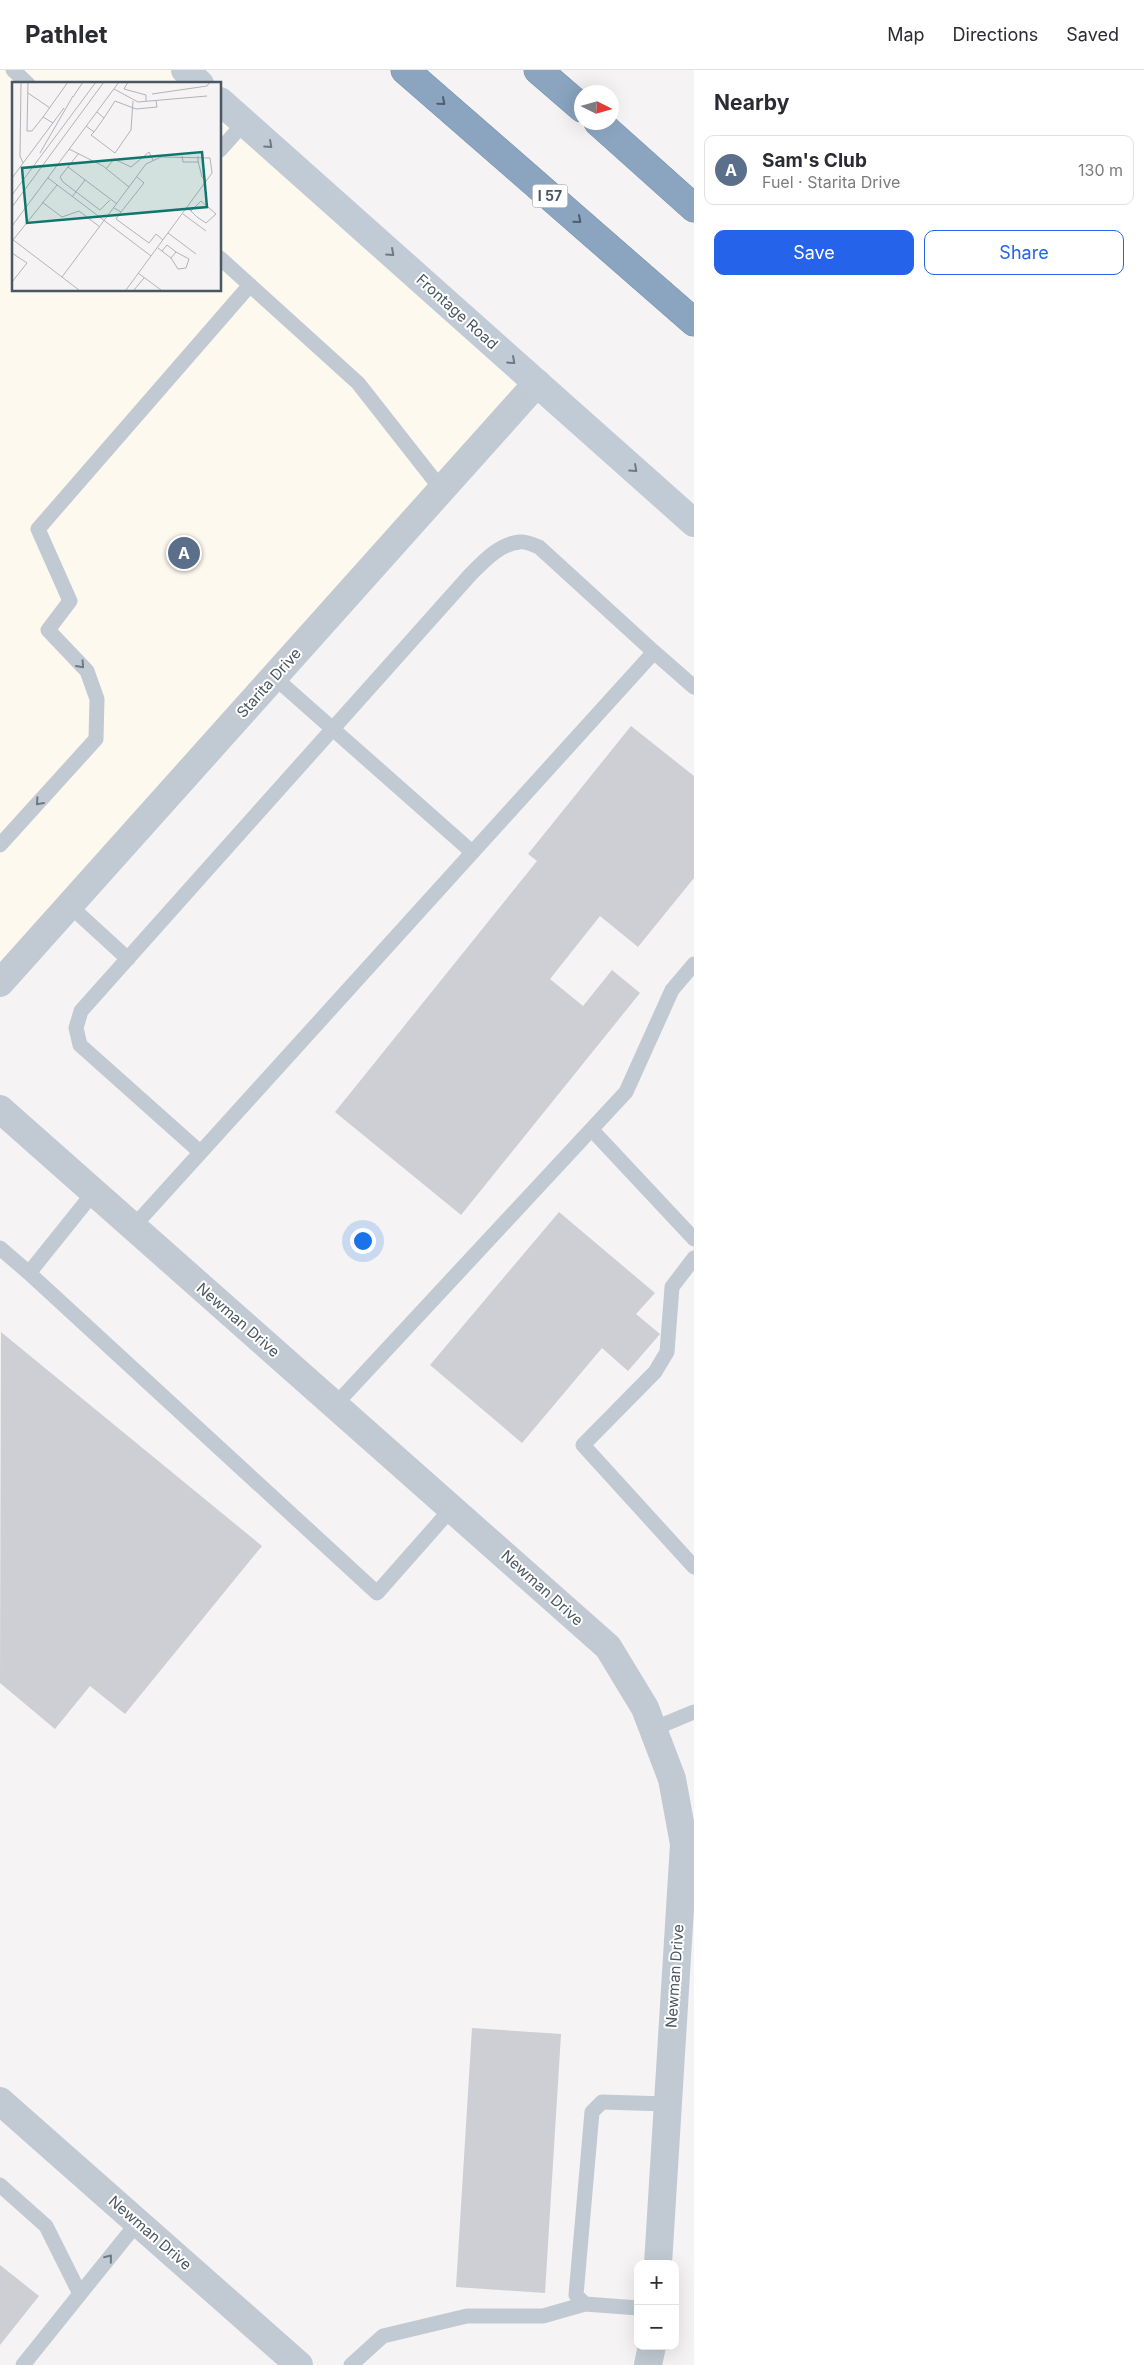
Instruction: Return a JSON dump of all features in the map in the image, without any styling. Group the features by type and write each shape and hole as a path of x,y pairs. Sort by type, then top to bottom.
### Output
{"highway":[{"name":"I 57","path":"406,70 694,322"},
{"path":"538,70 574,101"},
{"path":"607,130 694,208"},
{"path":"614,130 694,189"}],"main road":[{"path":"185,70 198,82"},
{"name":"Frontage Road","path":"221,102 694,523"}],"street":[{"name":"Starita Drive","path":"0,983 537,383"},
{"name":"Newman Drive","path":"0,1109 608,1647 645,1708 672,1779 684,1844 658,2260"},
{"name":"Newman Drive","path":"4,2112 138,2222 300,2365"},
{"path":"648,2365 651,2350"}],"lane":[{"path":"13,70 26,82"},
{"path":"221,149 244,123"},
{"path":"221,259 358,383 442,490"},
{"path":"0,845 96,739 97,699 87,671 48,630 70,601 38,529 250,285"},
{"path":"200,1152 80,1045 76,1028 81,1011 470,575 503,547 520,542 539,547 694,687"},
{"path":"133,1227 654,652"},
{"path":"274,677 472,852"},
{"path":"70,905 128,959"},
{"path":"335,1405 626,1092 672,990 694,964"},
{"path":"592,1130 694,1240"},
{"path":"29,1273 94,1192"},
{"path":"0,1248 377,1593 452,1508"},
{"path":"694,1258 672,1287 667,1352 659,1365 583,1445 694,1567"},
{"path":"653,1729 694,1712"},
{"path":"584,2304 576,2295 592,2112 602,2102 667,2104"},
{"path":"0,2185 46,2226 80,2294"},
{"path":"23,2365 138,2222"},
{"path":"351,2365 383,2336 467,2316 544,2316 584,2304 634,2308"}],"shaded area":[{"path":"0,70 185,70 198,82 12,82 12,291 221,291 221,102 537,383 0,983"}],"building":[{"path":"631,726 694,776 694,878 638,947 600,916 550,979 583,1006 612,970 640,993 461,1215 335,1112 537,861 528,854"},
{"path":"559,1212 655,1293 636,1314 660,1334 628,1371 602,1348 522,1443 430,1365"},
{"path":"1,1332 262,1546 125,1714 90,1686 55,1729 0,1683"},
{"path":"472,2028 561,2034 545,2293 456,2287"},
{"path":"0,2265 39,2296 0,2345"}],"place":[{"name":"Sam's Club","path":"184,553"}]}
